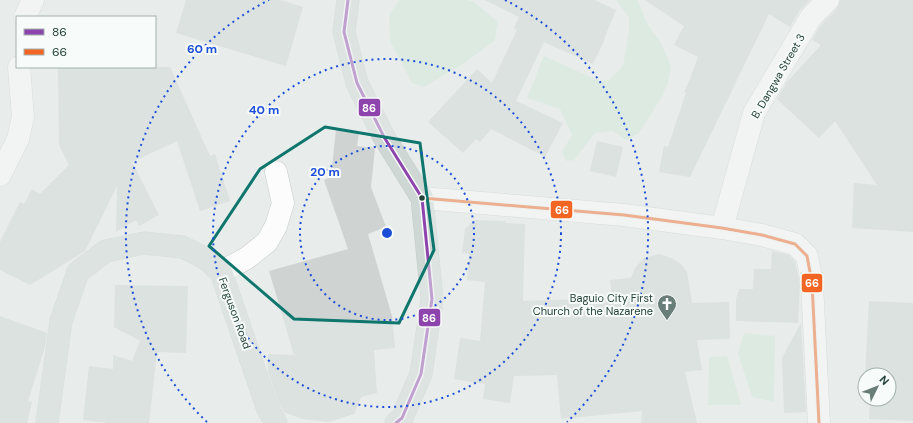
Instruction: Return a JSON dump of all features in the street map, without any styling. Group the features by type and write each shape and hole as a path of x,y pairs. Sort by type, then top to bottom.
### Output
{"main road":[{"path":"348,0 344,32 357,83 384,137 422,198 432,299 422,374 402,418 396,423"},
{"name":"Ferguson Road","path":"47,423 61,321 78,272 106,251 144,243 182,247 205,258 220,272 267,407 276,423"}],"street":[{"path":"25,16 33,0"},
{"name":"B. Dangwa Street 3","path":"722,228 754,113 811,17 828,0"},
{"path":"0,174 18,139 23,117 19,68"},
{"path":"220,272 247,258 267,242 276,226 283,203 276,172"},
{"path":"422,198 624,215 722,228 762,235 795,244 807,256 812,284 819,423"}],"highlighted area":[{"path":"325,127 420,143 434,250 399,323 294,319 209,246 260,169"}],"green space":[{"path":"399,0 467,0 474,2 498,22 495,40 466,62 424,87 412,83 390,41 389,16"},
{"path":"616,0 637,0 648,25 661,43 671,66 668,83 661,98 639,133 626,140 613,131 595,133 574,160 566,161 562,152 572,135 560,109 527,98 544,56 599,81 609,80 623,66 629,31 629,18"},
{"path":"744,333 775,336 774,402 752,397 738,353"},
{"path":"727,356 741,405 708,405 709,357"}],"building":[{"path":"186,0 280,0 303,7 286,66 176,33"},
{"path":"485,0 594,0 616,10 605,39 593,64 544,42 516,101 563,123 545,157 491,129 480,142 476,139 463,153 428,122 477,69 492,83 517,30 514,28 519,17"},
{"path":"645,0 810,0 800,10 790,27 769,14 690,177 659,172 664,146 668,147 686,93 684,92 698,57 674,45 684,26"},
{"path":"840,0 913,0 913,232 852,228 854,183 877,185 835,121 819,138 777,99 787,82 821,45 812,40 821,25 837,9"},
{"path":"170,67 210,156 215,154 230,201 200,211 177,141 132,162 159,215 139,226 136,220 116,232 117,186 85,251 30,285 0,270 0,242 20,202 24,204 32,189 40,194 69,165 59,145 58,68"},
{"path":"336,129 359,132 357,146 375,148 371,187 386,227 368,234 392,316 395,348 374,350 377,393 361,397 354,414 329,422 302,419 284,412 278,402 268,372 268,354 294,355 269,271 348,249 324,180 331,177"},
{"path":"597,141 623,147 616,177 590,171"},
{"path":"474,220 506,221 505,223 525,224 523,301 612,298 610,280 631,278 635,268 644,258 659,254 674,259 682,265 687,272 692,303 729,302 730,339 697,340 702,370 685,372 697,423 641,423 642,411 561,419 557,375 514,376 510,403 483,399 485,384 454,379 460,338 480,341 485,282 467,280 469,254 462,253 465,229"},
{"path":"772,251 789,255 795,262 800,284 798,323 736,321 736,299 739,289 753,289 754,269 771,269"},
{"path":"115,285 188,286 186,353 157,352 149,423 108,423 83,420 89,366 113,369 113,355 132,361 140,341 114,327"},
{"path":"869,301 913,303 913,421 869,419 870,407 897,407 897,367 865,367"},
{"path":"0,316 47,333 45,347 28,401 32,402 27,423 0,423"},
{"path":"801,323 806,412 784,413 782,358"}],"transit line":[{"name":"86","path":"348,0 344,32 357,83 384,137 422,198 432,299 421,374 402,418 396,423"},
{"name":"66","path":"422,198 624,215 722,228 762,235 795,244 807,256 812,283 819,423"}],"place":[{"name":"Baguio City First Church of the Nazarene","path":"667,321"}]}
